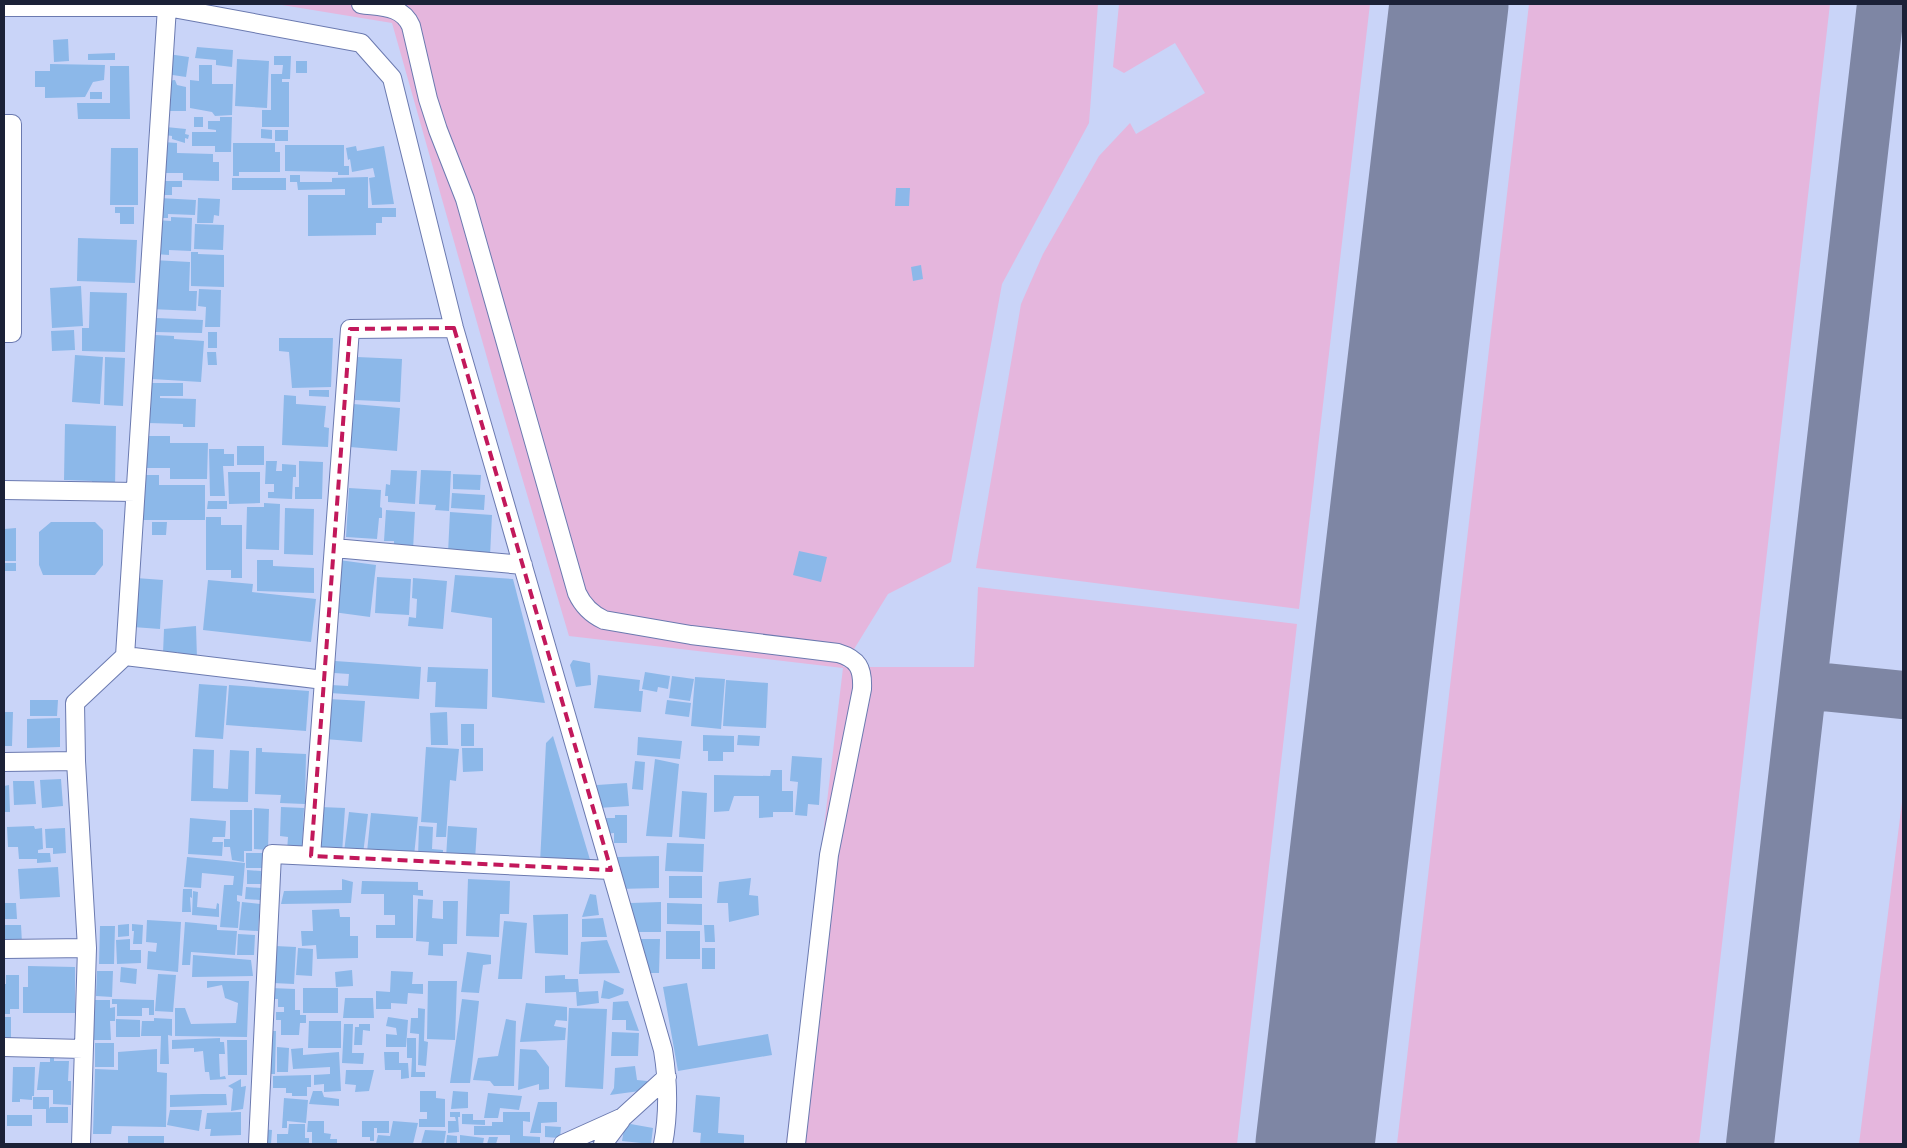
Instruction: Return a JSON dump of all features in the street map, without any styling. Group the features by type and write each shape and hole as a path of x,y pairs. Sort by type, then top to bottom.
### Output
{"street":[{"path":"360,4 398,10 408,19 411,26 438,130 466,199 577,594 585,607 604,620 691,635 838,653 850,657 858,665 862,676 862,688 829,855 796,1144"},
{"path":"4,7 167,7 362,43 392,78 454,328 663,1050 667,1077 664,1144"},
{"path":"82,1144 87,948 76,761 75,703 125,656 167,7"},
{"path":"4,124 12,124 12,333 4,333"},
{"path":"312,856 350,329 454,328"},
{"path":"4,490 136,492"},
{"path":"334,548 523,565"},
{"path":"125,656 324,680"},
{"path":"4,762 76,761"},
{"path":"258,1144 272,854 611,870"},
{"path":"4,949 87,948"},
{"path":"4,1047 83,1049"},
{"path":"603,1144 623,1117 667,1077"},
{"path":"563,1144 623,1117"}],"highlighted area":[{"path":"454,328 611,870 311,856 350,329"}],"shaded area":[{"path":"276,4 1098,4 1089,123 1002,284 951,562 888,594 843,667 974,667 978,587 1297,624 1237,1144 786,1144 843,668 569,636 497,393 392,23"},
{"path":"1119,4 1370,4 1299,609 976,568 1021,304 1043,254 1099,156 1130,123 1136,134 1205,93 1175,43 1124,73 1113,67"},
{"path":"1529,4 1830,4 1699,1144 1397,1144"},
{"path":"1903,794 1903,1144 1859,1144"}],"building":[{"path":"68,39 69,61 54,62 53,40"},
{"path":"197,47 233,50 232,67 216,65 216,60 195,58"},
{"path":"115,53 115,60 88,60 88,54"},
{"path":"168,54 189,57 186,77 166,74"},
{"path":"274,56 291,56 290,79 282,79 282,82 289,82 289,127 262,127 262,110 271,110 271,74 282,74 283,65 274,65"},
{"path":"237,59 269,61 267,108 235,106"},
{"path":"296,61 307,61 307,73 296,73"},
{"path":"50,64 105,65 104,80 93,82 85,97 45,98 45,87 35,87 35,71 50,71"},
{"path":"199,65 212,65 212,84 233,84 232,115 215,116 212,112 190,108 190,80 199,81"},
{"path":"110,66 129,66 130,119 78,119 77,103 110,103"},
{"path":"175,80 177,85 186,87 186,111 165,111 166,81"},
{"path":"90,92 102,92 102,99 90,99"},
{"path":"194,117 203,117 203,127 194,127"},
{"path":"220,117 232,117 231,152 215,152 215,146 192,146 192,132 216,132 216,130 208,129 208,121 220,121"},
{"path":"166,127 186,129 185,134 189,135 188,139 185,138 185,143 172,139 172,136 165,135"},
{"path":"261,129 272,130 272,139 261,138"},
{"path":"275,130 288,130 288,141 275,141"},
{"path":"163,142 177,143 177,153 213,154 213,162 219,162 219,181 183,180 183,173 162,173"},
{"path":"233,143 275,143 275,152 280,152 280,172 239,172 239,176 233,176"},
{"path":"285,145 344,145 344,166 349,166 349,175 338,175 338,172 285,171"},
{"path":"356,146 357,151 384,146 394,204 372,205 369,178 375,177 373,168 352,172 350,159 348,160 346,148"},
{"path":"111,148 138,148 138,205 110,205"},
{"path":"290,175 300,175 300,182 332,182 332,178 368,177 368,208 396,208 396,217 382,217 382,223 376,223 376,235 308,236 308,195 345,195 345,189 298,190 297,182 290,182"},
{"path":"232,178 286,178 286,190 232,190"},
{"path":"160,181 182,181 182,187 172,187 172,195 160,195"},
{"path":"896,188 910,188 909,206 895,206"},
{"path":"159,198 196,200 195,215 168,214 168,218 158,218"},
{"path":"198,198 220,199 219,216 214,215 213,223 197,223"},
{"path":"115,207 134,207 134,224 120,224 120,213 115,213"},
{"path":"171,217 192,218 191,251 169,250 169,255 155,254 157,220 171,221"},
{"path":"195,224 224,225 223,250 194,249"},
{"path":"78,238 137,240 135,283 77,281"},
{"path":"191,252 224,255 224,287 191,286"},
{"path":"153,260 190,262 189,291 197,291 196,311 150,309"},
{"path":"921,265 923,279 913,281 911,267"},
{"path":"81,286 83,326 52,328 50,288"},
{"path":"199,289 221,290 220,327 205,327 206,307 198,306"},
{"path":"90,292 127,293 125,352 82,351 82,328 89,328"},
{"path":"156,318 203,320 202,333 155,332"},
{"path":"74,330 75,350 52,351 51,331"},
{"path":"208,332 217,332 217,348 208,348"},
{"path":"155,335 174,336 174,339 204,341 201,382 152,379"},
{"path":"279,338 333,338 331,387 292,388 289,352 279,351"},
{"path":"207,352 216,352 217,365 208,365"},
{"path":"75,355 103,357 100,404 72,402"},
{"path":"105,357 125,358 123,406 104,405"},
{"path":"357,357 402,359 400,402 355,400"},
{"path":"149,383 183,383 183,396 160,396 160,398 196,399 195,427 183,427 183,424 148,423"},
{"path":"309,390 329,390 329,397 309,396"},
{"path":"284,395 296,396 296,404 326,406 324,427 329,428 328,447 282,445"},
{"path":"353,404 400,408 397,451 350,447"},
{"path":"65,424 116,426 115,488 92,487 92,481 64,480"},
{"path":"147,436 170,436 170,443 208,443 207,479 170,479 170,468 147,468"},
{"path":"237,446 264,446 264,465 237,465"},
{"path":"209,449 224,449 224,454 234,454 234,466 223,466 225,496 210,496"},
{"path":"266,461 277,461 276,471 282,471 282,464 296,465 296,477 293,477 292,499 268,498 268,492 274,492 274,484 265,484"},
{"path":"299,461 323,462 322,499 295,499 295,487 299,487"},
{"path":"391,470 417,471 415,504 388,502 388,496 385,496 386,484 390,485"},
{"path":"421,470 451,471 449,511 435,510 436,505 419,504"},
{"path":"228,472 260,472 260,503 229,504"},
{"path":"453,474 481,475 480,490 453,489"},
{"path":"142,475 159,475 159,485 205,485 205,520 143,520"},
{"path":"349,488 381,490 380,507 382,508 382,518 379,518 377,539 346,537"},
{"path":"452,493 485,495 484,510 451,508"},
{"path":"208,501 227,501 227,509 207,509"},
{"path":"264,503 280,504 279,550 246,549 247,507 264,507"},
{"path":"285,508 314,509 313,555 284,554"},
{"path":"386,510 415,512 413,550 394,549 394,541 384,541"},
{"path":"450,512 492,515 490,556 448,553"},
{"path":"206,517 221,517 221,525 242,525 242,578 231,578 231,570 206,570"},
{"path":"51,522 95,522 103,530 103,565 95,575 43,575 39,565 39,532"},
{"path":"152,522 167,522 166,535 152,535"},
{"path":"16,528 16,561 4,561 4,529"},
{"path":"799,551 827,557 821,582 793,575"},
{"path":"257,560 273,560 273,566 314,568 314,593 257,591"},
{"path":"339,560 376,565 370,617 333,612"},
{"path":"4,563 16,563 16,571 4,571"},
{"path":"455,575 513,579 545,703 492,697 492,618 451,612"},
{"path":"377,577 411,579 409,615 375,613"},
{"path":"136,578 163,580 160,629 133,627"},
{"path":"413,578 447,581 443,629 408,626 409,617 416,618 417,599 412,598"},
{"path":"208,580 253,584 252,592 316,599 311,642 203,630"},
{"path":"196,626 197,659 178,659 178,652 163,654 164,629"},
{"path":"573,660 590,663 591,685 576,687 570,665"},
{"path":"335,661 421,667 419,699 330,693 331,685 348,686 349,674 334,673"},
{"path":"428,667 488,669 487,709 435,707 436,682 427,682"},
{"path":"645,672 670,676 668,689 658,687 657,692 642,689"},
{"path":"598,675 640,680 639,691 643,691 641,712 594,708"},
{"path":"672,676 694,679 690,701 669,698"},
{"path":"695,677 725,679 721,729 691,726"},
{"path":"726,680 768,683 766,728 723,726"},
{"path":"199,684 227,686 223,739 195,737"},
{"path":"229,685 309,691 306,731 226,725"},
{"path":"328,699 365,701 362,742 325,739"},
{"path":"30,700 58,700 57,716 30,716"},
{"path":"667,700 691,703 689,717 665,714"},
{"path":"4,712 13,712 12,746 4,746"},
{"path":"447,712 448,745 431,745 430,713"},
{"path":"60,718 60,747 27,748 27,719"},
{"path":"461,724 474,724 474,746 461,746"},
{"path":"703,735 734,736 734,752 723,752 723,761 708,761 708,751 703,751"},
{"path":"738,735 760,736 759,746 737,745"},
{"path":"553,736 591,863 540,863 546,743"},
{"path":"638,737 682,741 680,759 637,755"},
{"path":"426,747 459,749 456,781 450,780 446,837 436,837 437,823 421,822"},
{"path":"256,748 262,748 262,752 306,754 305,804 280,803 281,795 255,794"},
{"path":"462,748 483,748 483,771 463,772"},
{"path":"193,749 214,750 213,788 228,789 230,750 249,751 248,802 191,801"},
{"path":"792,756 822,758 819,805 808,804 807,816 795,815 798,782 790,781"},
{"path":"655,759 679,764 672,837 646,836"},
{"path":"635,761 645,762 643,790 632,789"},
{"path":"771,770 782,770 782,791 793,791 793,812 773,812 773,817 759,818 759,796 734,796 729,811 714,812 714,775 770,776"},
{"path":"61,779 63,806 42,808 40,780"},
{"path":"13,781 34,781 36,804 14,805"},
{"path":"627,783 629,806 598,808 597,785"},
{"path":"9,785 10,812 4,812 4,786"},
{"path":"682,791 707,793 705,839 679,837"},
{"path":"281,807 304,808 302,851 287,851 288,837 280,836"},
{"path":"320,807 345,808 342,853 317,852"},
{"path":"254,808 269,809 268,850 254,849"},
{"path":"230,810 252,810 252,851 244,851 244,862 232,860 230,847 224,847 224,839 230,839"},
{"path":"349,812 368,814 363,854 344,852"},
{"path":"371,813 418,817 414,856 367,852"},
{"path":"615,815 627,815 627,843 614,843 614,833 605,834 604,818 615,818"},
{"path":"190,818 226,821 225,837 213,837 212,842 223,842 222,856 188,854"},
{"path":"34,826 35,829 42,828 43,849 38,850 38,853 50,853 51,862 37,863 37,859 19,859 18,847 8,847 7,827"},
{"path":"419,826 433,827 432,849 443,850 443,858 418,857"},
{"path":"448,826 477,828 475,860 446,858"},
{"path":"65,828 66,853 53,854 53,848 46,848 45,829"},
{"path":"667,843 704,844 703,872 665,871"},
{"path":"246,853 262,853 262,868 246,868"},
{"path":"659,856 659,888 618,889 617,857"},
{"path":"187,857 245,863 242,896 237,895 237,901 240,902 238,928 220,927 224,885 233,885 234,876 202,873 201,888 184,887"},
{"path":"58,867 60,897 20,899 18,869"},
{"path":"247,870 261,871 261,884 247,884"},
{"path":"669,876 702,876 702,898 669,898"},
{"path":"751,878 749,895 758,896 759,915 729,922 728,903 717,903 719,882"},
{"path":"342,879 353,882 351,903 281,904 284,891 342,890"},
{"path":"468,879 510,881 509,914 500,914 499,937 466,936"},
{"path":"362,881 418,882 418,890 423,890 423,896 413,895 413,938 376,938 376,925 395,925 395,915 384,915 384,894 361,894"},
{"path":"246,887 261,888 260,900 245,899"},
{"path":"183,889 192,889 192,898 190,897 191,912 182,912"},
{"path":"193,891 198,892 197,907 216,909 217,903 219,904 219,917 192,915"},
{"path":"590,894 596,895 599,915 582,917"},
{"path":"418,899 433,900 432,918 443,919 443,901 458,901 457,944 443,944 443,956 428,955 429,942 416,941"},
{"path":"242,902 260,904 258,931 239,930"},
{"path":"661,902 661,932 632,932 631,903"},
{"path":"4,903 16,903 17,919 4,919"},
{"path":"667,903 702,904 702,925 667,924"},
{"path":"339,909 340,917 350,917 350,936 358,936 358,958 317,959 316,945 302,946 301,931 313,931 312,910"},
{"path":"568,914 568,955 535,953 533,915"},
{"path":"603,918 607,937 582,937 582,919"},
{"path":"147,920 181,922 178,972 147,969 148,951 156,952 157,943 146,942"},
{"path":"504,921 527,923 522,979 498,979"},
{"path":"185,922 217,925 217,930 237,931 235,955 191,952 190,965 182,965"},
{"path":"129,924 129,936 118,937 118,925"},
{"path":"132,924 143,925 142,944 133,944 134,931 132,931"},
{"path":"4,925 21,925 22,943 4,943"},
{"path":"704,925 714,925 715,942 705,942"},
{"path":"100,926 115,926 114,964 99,964"},
{"path":"666,931 700,931 700,959 666,959"},
{"path":"238,934 255,935 254,955 237,955"},
{"path":"130,939 130,950 141,950 141,963 117,964 116,940"},
{"path":"636,939 660,939 659,973 645,973"},
{"path":"607,940 620,973 579,974 581,942"},
{"path":"275,946 296,947 294,984 273,983"},
{"path":"298,948 313,949 312,976 296,975"},
{"path":"702,948 715,948 715,969 702,969"},
{"path":"467,952 491,955 491,964 483,965 479,993 461,992"},
{"path":"193,955 251,960 253,976 192,977"},
{"path":"28,966 75,967 75,1013 23,1013 23,987 28,987"},
{"path":"121,967 137,969 136,984 120,982"},
{"path":"352,970 353,986 336,987 335,972"},
{"path":"97,971 113,971 112,997 96,996"},
{"path":"391,971 413,972 412,984 423,984 423,994 408,993 407,1004 391,1003 391,1009 376,1009 376,991 390,992"},
{"path":"158,974 176,975 173,1012 155,1011"},
{"path":"6,975 19,975 19,1009 10,1009 10,1014 4,1014 4,984 6,984"},
{"path":"565,975 565,979 578,979 579,992 598,991 599,1003 577,1006 576,992 545,993 545,976"},
{"path":"604,980 624,989 623,994 609,999 601,998"},
{"path":"207,981 249,981 247,1037 175,1036 175,1008 185,1008 191,1024 236,1023 238,1003 225,998 222,985 207,988"},
{"path":"428,981 457,981 455,1040 427,1039"},
{"path":"687,983 698,1046 768,1034 772,1055 678,1071 663,987"},
{"path":"271,988 295,989 295,1010 300,1010 300,1015 306,1015 306,1023 300,1023 299,1035 281,1035 281,1020 276,1020 276,1012 284,1012 284,1007 278,1007 278,999 267,999"},
{"path":"303,988 338,988 338,1013 303,1013"},
{"path":"345,998 373,998 374,1018 343,1018"},
{"path":"112,999 154,1000 154,1015 149,1015 149,1008 142,1008 142,1016 117,1016 117,1004 112,1004"},
{"path":"462,999 479,1001 470,1083 450,1083"},
{"path":"94,1000 110,1000 110,1008 115,1007 115,1021 110,1021 111,1040 94,1040"},
{"path":"628,1001 639,1031 626,1030 626,1020 612,1020 613,1002"},
{"path":"526,1003 567,1007 567,1021 556,1020 554,1026 566,1028 565,1040 520,1042"},
{"path":"418,1008 425,1009 424,1041 428,1042 426,1066 418,1065 419,1034 410,1033 411,1018 418,1018"},
{"path":"569,1008 607,1009 603,1089 565,1087"},
{"path":"4,1017 11,1017 11,1041 4,1041"},
{"path":"388,1017 408,1020 406,1047 386,1047 386,1034 397,1035 396,1028 386,1026"},
{"path":"154,1018 172,1019 172,1036 168,1035 169,1064 160,1064 161,1036 141,1036 142,1021 154,1021"},
{"path":"116,1019 140,1020 140,1037 116,1037"},
{"path":"506,1019 516,1021 514,1086 494,1086 490,1081 473,1080 478,1058 498,1056"},
{"path":"309,1021 341,1021 341,1048 308,1048"},
{"path":"344,1024 353,1024 352,1053 364,1053 363,1064 342,1063"},
{"path":"359,1024 370,1024 370,1031 363,1030 362,1045 354,1045 355,1027 359,1027"},
{"path":"265,1031 276,1031 275,1074 264,1074"},
{"path":"612,1032 639,1033 638,1056 611,1056"},
{"path":"220,1038 220,1042 224,1042 225,1054 219,1054 220,1077 225,1076 226,1079 210,1080 209,1072 205,1072 203,1051 194,1052 194,1048 172,1049 172,1040"},
{"path":"407,1038 416,1038 416,1072 425,1072 425,1077 411,1077 412,1058 407,1058"},
{"path":"227,1040 247,1040 247,1075 228,1075"},
{"path":"95,1043 114,1043 114,1067 95,1067"},
{"path":"277,1047 289,1048 288,1072 277,1072"},
{"path":"303,1048 303,1055 339,1052 341,1091 324,1092 324,1084 314,1085 314,1075 330,1074 330,1067 293,1069 291,1049"},
{"path":"157,1049 157,1072 167,1073 166,1127 112,1126 111,1134 93,1134 95,1069 118,1070 118,1052"},
{"path":"520,1049 536,1050 549,1067 549,1089 539,1090 539,1084 518,1090"},
{"path":"384,1052 399,1052 399,1063 408,1063 409,1078 401,1079 401,1070 385,1070"},
{"path":"50,1057 54,1057 54,1061 69,1061 68,1081 71,1081 71,1105 53,1104 53,1090 37,1090 40,1062 50,1062"},
{"path":"635,1066 637,1080 647,1081 647,1090 610,1095 614,1088 615,1068"},
{"path":"13,1067 35,1067 34,1096 32,1096 32,1100 20,1099 20,1102 12,1102"},
{"path":"346,1070 374,1070 369,1091 355,1092 356,1085 345,1084"},
{"path":"311,1075 311,1087 307,1087 307,1096 292,1096 292,1093 286,1093 286,1088 273,1088 273,1076"},
{"path":"241,1079 241,1087 246,1086 243,1109 231,1111 233,1089 228,1086"},
{"path":"313,1091 322,1091 324,1097 339,1099 339,1106 309,1104"},
{"path":"420,1091 436,1091 436,1098 445,1099 445,1127 419,1127 419,1119 427,1119 427,1112 420,1112"},
{"path":"453,1091 468,1092 468,1108 451,1109"},
{"path":"488,1093 522,1096 519,1110 500,1108 498,1118 484,1118"},
{"path":"226,1094 227,1105 170,1107 170,1095"},
{"path":"696,1095 720,1097 718,1133 744,1135 744,1144 700,1144 701,1133 693,1132"},
{"path":"33,1097 49,1097 49,1109 50,1107 68,1107 68,1123 46,1123 46,1109 33,1109"},
{"path":"284,1098 308,1100 306,1123 287,1121 287,1128 282,1128"},
{"path":"538,1102 557,1102 557,1122 541,1123 541,1133 530,1133"},
{"path":"170,1110 202,1110 199,1131 167,1125"},
{"path":"241,1112 241,1135 210,1136 211,1129 205,1129 207,1113"},
{"path":"450,1112 460,1112 460,1117 458,1117 459,1132 448,1133 448,1121 456,1121 455,1117 450,1117"},
{"path":"503,1112 530,1112 530,1122 523,1121 523,1136 540,1137 540,1144 510,1144 510,1135 474,1135 474,1126 492,1126 492,1122 503,1122"},
{"path":"462,1114 473,1114 473,1120 485,1120 485,1125 462,1124"},
{"path":"7,1115 32,1115 32,1126 7,1126"},
{"path":"308,1121 324,1121 324,1133 331,1134 330,1139 337,1139 337,1144 312,1144 312,1132 307,1132"},
{"path":"362,1121 389,1121 389,1133 377,1133 377,1128 374,1128 374,1141 370,1141 370,1137 362,1137"},
{"path":"393,1121 418,1123 413,1144 376,1144 378,1135 390,1136"},
{"path":"625,1123 653,1128 651,1144 622,1141"},
{"path":"289,1124 305,1124 305,1138 309,1138 309,1144 277,1144 277,1134 288,1134"},
{"path":"545,1126 561,1127 560,1138 545,1137"},
{"path":"260,1129 272,1130 271,1144 260,1144"},
{"path":"425,1130 446,1131 444,1144 421,1144"},
{"path":"447,1135 457,1136 457,1144 446,1144"},
{"path":"460,1135 484,1138 483,1144 460,1144"},
{"path":"128,1136 164,1136 164,1144 128,1144"},
{"path":"489,1137 498,1137 496,1144 487,1144"}],"taxiway":[{"path":"1750,1144 1881,4"},
{"path":"1804,685 1903,695"}],"runway":[{"path":"1315,1144 1449,4"}]}
